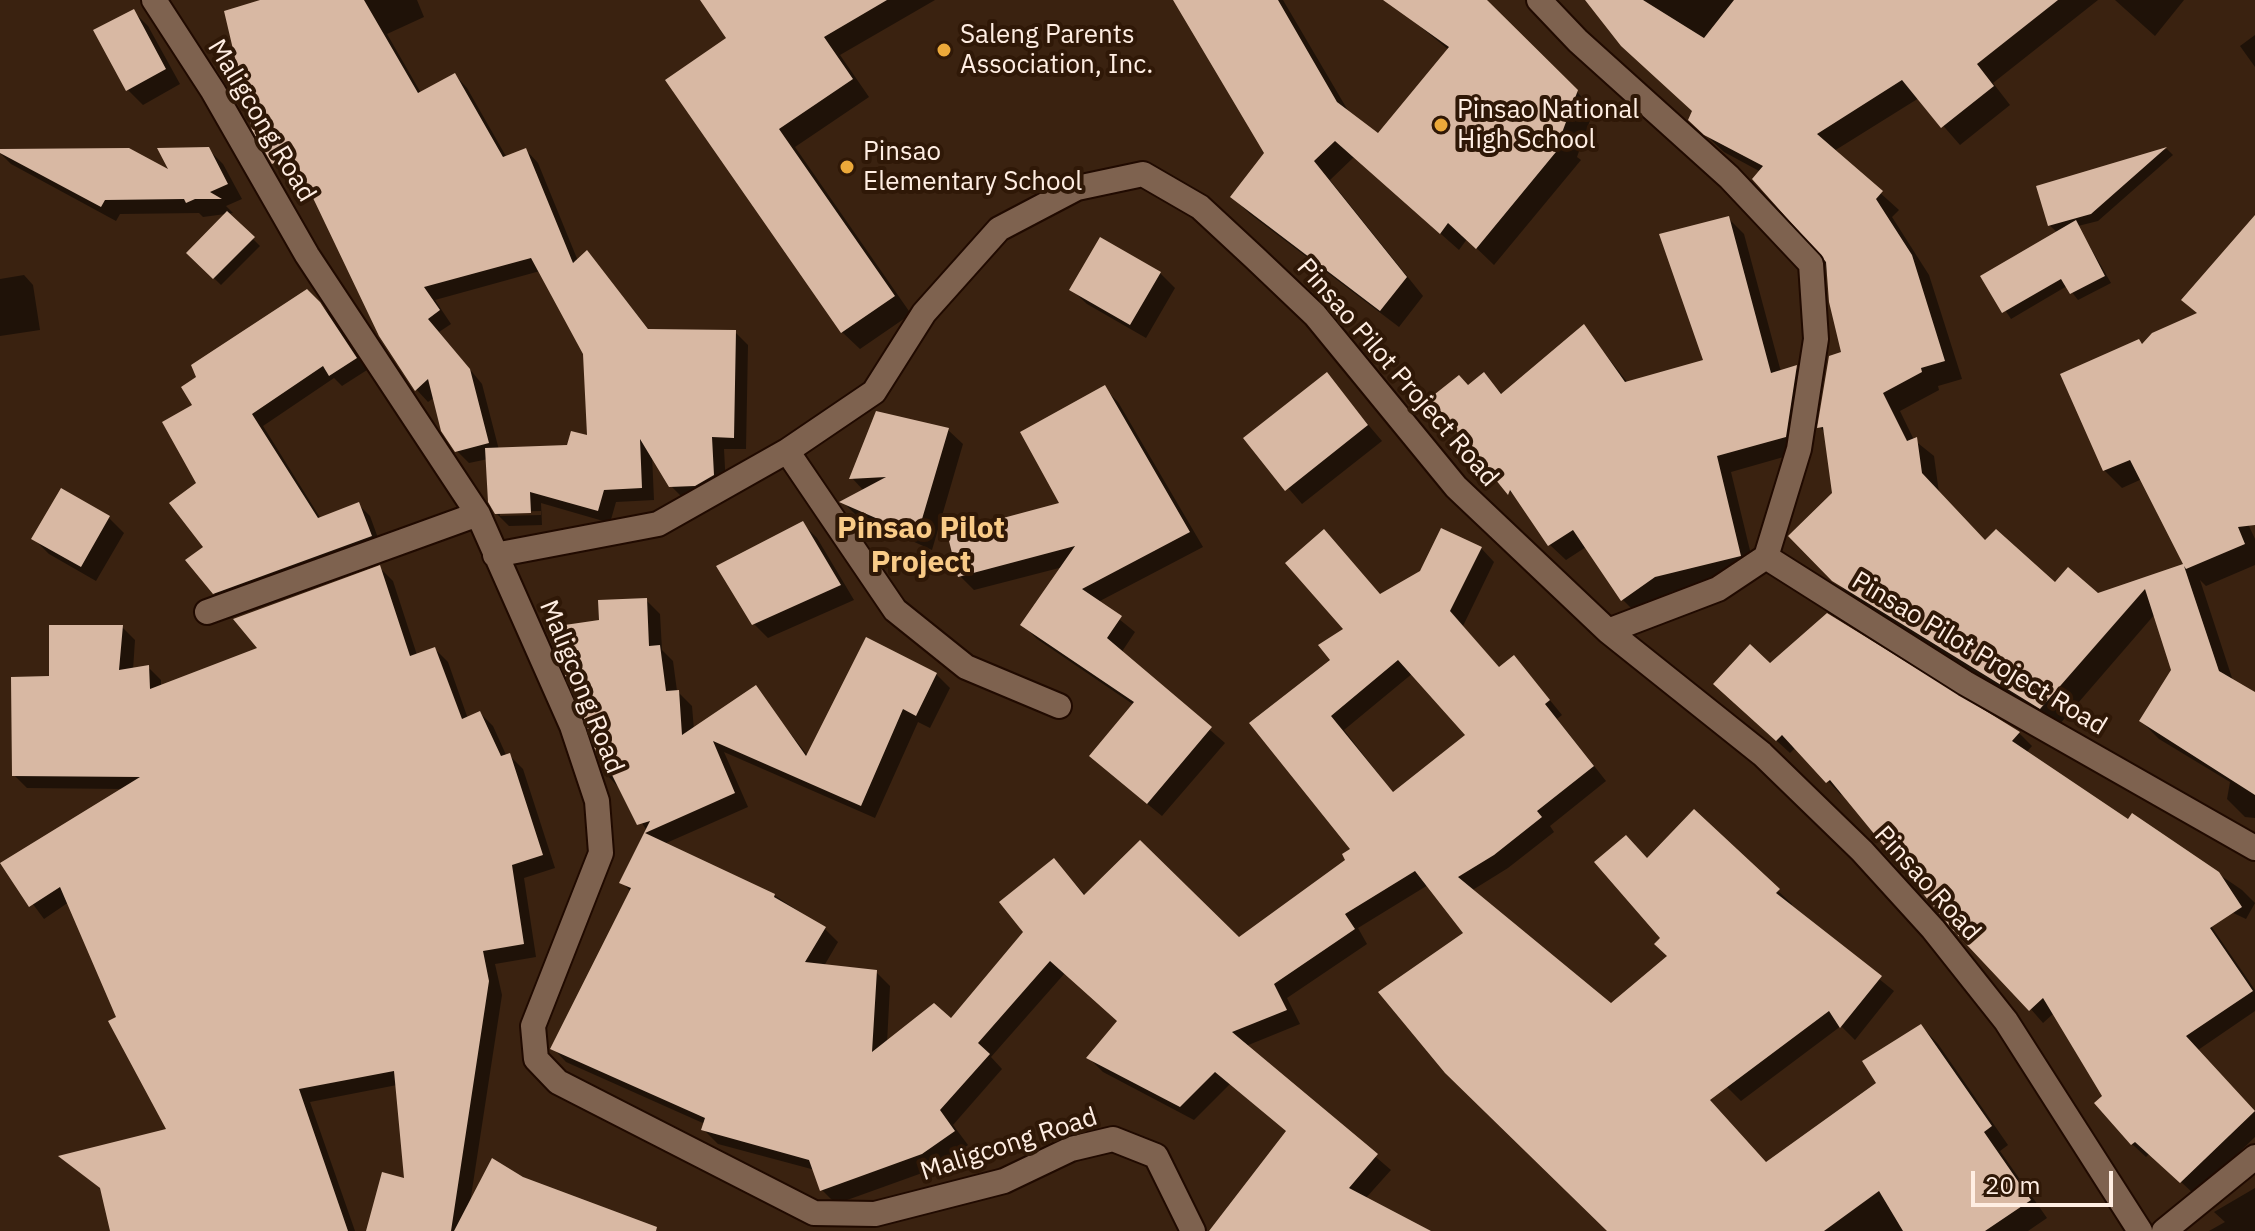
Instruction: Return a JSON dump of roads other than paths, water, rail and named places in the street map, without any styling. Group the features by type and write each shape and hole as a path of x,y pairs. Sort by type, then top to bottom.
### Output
{"street":[{"name":"Maligcong Road","path":"154,0 213,91 307,255 478,514 572,726 597,801 601,853 533,1026 536,1059 558,1082 814,1213 875,1214 1004,1181 1071,1149 1113,1139 1156,1156 1193,1231"},
{"path":"1539,0 1578,41 1729,177 1811,264 1816,339 1799,449 1766,557 1718,589 1608,631"},
{"name":"Pinsao Pilot Project Road","path":"495,555 658,524 787,451 874,392 924,313 999,229 1077,188 1143,174 1200,207 1315,315 1456,487 1608,631"},
{"path":"787,451 895,610 966,667 1059,706"},
{"path":"207,612 478,514"},
{"name":"Pinsao Pilot Project Road","path":"1766,557 1965,683 2255,848"},
{"name":"Pinsao Road","path":"1608,631 1762,754 1862,851 1933,929 2006,1021 2140,1231"},
{"path":"2164,1231 2255,1157"}],"place":[{"name":"Saleng Parents Association, Inc.","path":"944,50"},
{"name":"Pinsao National High School","path":"1441,125"},
{"name":"Pinsao Elementary School","path":"847,167"}],"district":[{"name":"Pinsao Pilot Project","path":"921,546"}]}
